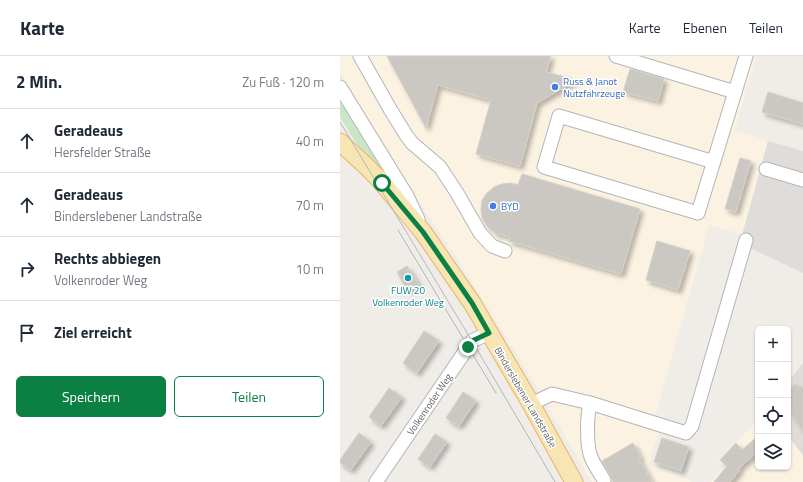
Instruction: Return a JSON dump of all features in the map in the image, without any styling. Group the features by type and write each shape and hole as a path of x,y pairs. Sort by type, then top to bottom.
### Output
{"main road":[{"path":"340,142 379,179 423,232"},
{"name":"Binderslebener Landstraße","path":"423,232 472,303 531,404 574,482"}],"street":[{"path":"360,56 406,135 412,143 440,167 457,193 476,228 483,237 492,246 505,251"},
{"path":"616,56 735,92"},
{"path":"714,162 560,116 544,167 698,214 714,162 746,56"},
{"name":"Binderslebener Landstraße","path":"340,87 407,196 423,232"},
{"path":"766,169 803,180"},
{"path":"531,404 552,394 590,403 686,433 692,426 746,240"},
{"name":"Volkenroder Weg","path":"376,482 472,341 489,333"},
{"path":"590,403 588,413 589,448 592,458 604,480"}],"shaded area":[{"path":"340,56 756,56 735,130 768,141 742,234 709,225 655,417 660,429 648,465 690,480 691,482 592,482 530,376 461,264 423,208 340,72"},
{"path":"768,141 803,151 803,273 740,243"},
{"path":"803,363 803,455 791,440 791,378"},
{"path":"755,422 755,470 791,470 791,440 803,455 803,482 711,482 724,467 718,462"}],"green space":[{"path":"340,94 391,180 361,151 340,117"}],"building":[{"path":"387,56 551,56 546,72 576,80 537,103 520,166 476,154 491,100 438,85 426,128"},
{"path":"630,69 664,79 658,101 623,92"},
{"path":"768,92 803,103 803,124 762,112"},
{"path":"740,158 751,161 736,212 725,209"},
{"path":"522,174 640,209 621,274 509,241 510,237 495,233 487,226 482,218 482,200 494,187 511,183 518,185"},
{"path":"657,241 690,251 678,290 646,280"},
{"name":"FUW 20 Volkenroder Weg","path":"407,266 419,285 408,291 397,272"},
{"path":"424,331 439,341 417,373 403,363"},
{"path":"796,384 803,394 803,430 791,413 791,387"},
{"path":"389,388 402,397 381,426 369,417"},
{"path":"463,392 476,401 459,426 446,418"},
{"path":"359,433 371,442 351,470 340,463 340,460"},
{"path":"435,434 447,442 430,467 418,459"},
{"path":"662,438 689,447 681,471 654,462"},
{"path":"755,439 755,454 738,469 740,470 730,482 714,482 727,466 720,460 736,443 742,450"},
{"path":"633,443 641,458 638,457 652,482 613,482 602,461"}],"tram line":[{"path":"340,122 555,482"},
{"path":"398,230 496,393"}],"place":[{"name":"Russ & Janot Nutzfahrzeuge","path":"555,87"},
{"name":"BYD","path":"493,206"},
{"name":"FUW 20 Volkenroder Weg","path":"408,278"}],"route":[{"path":"382,183 423,232 472,303 489,333 472,341 468,347"}]}
